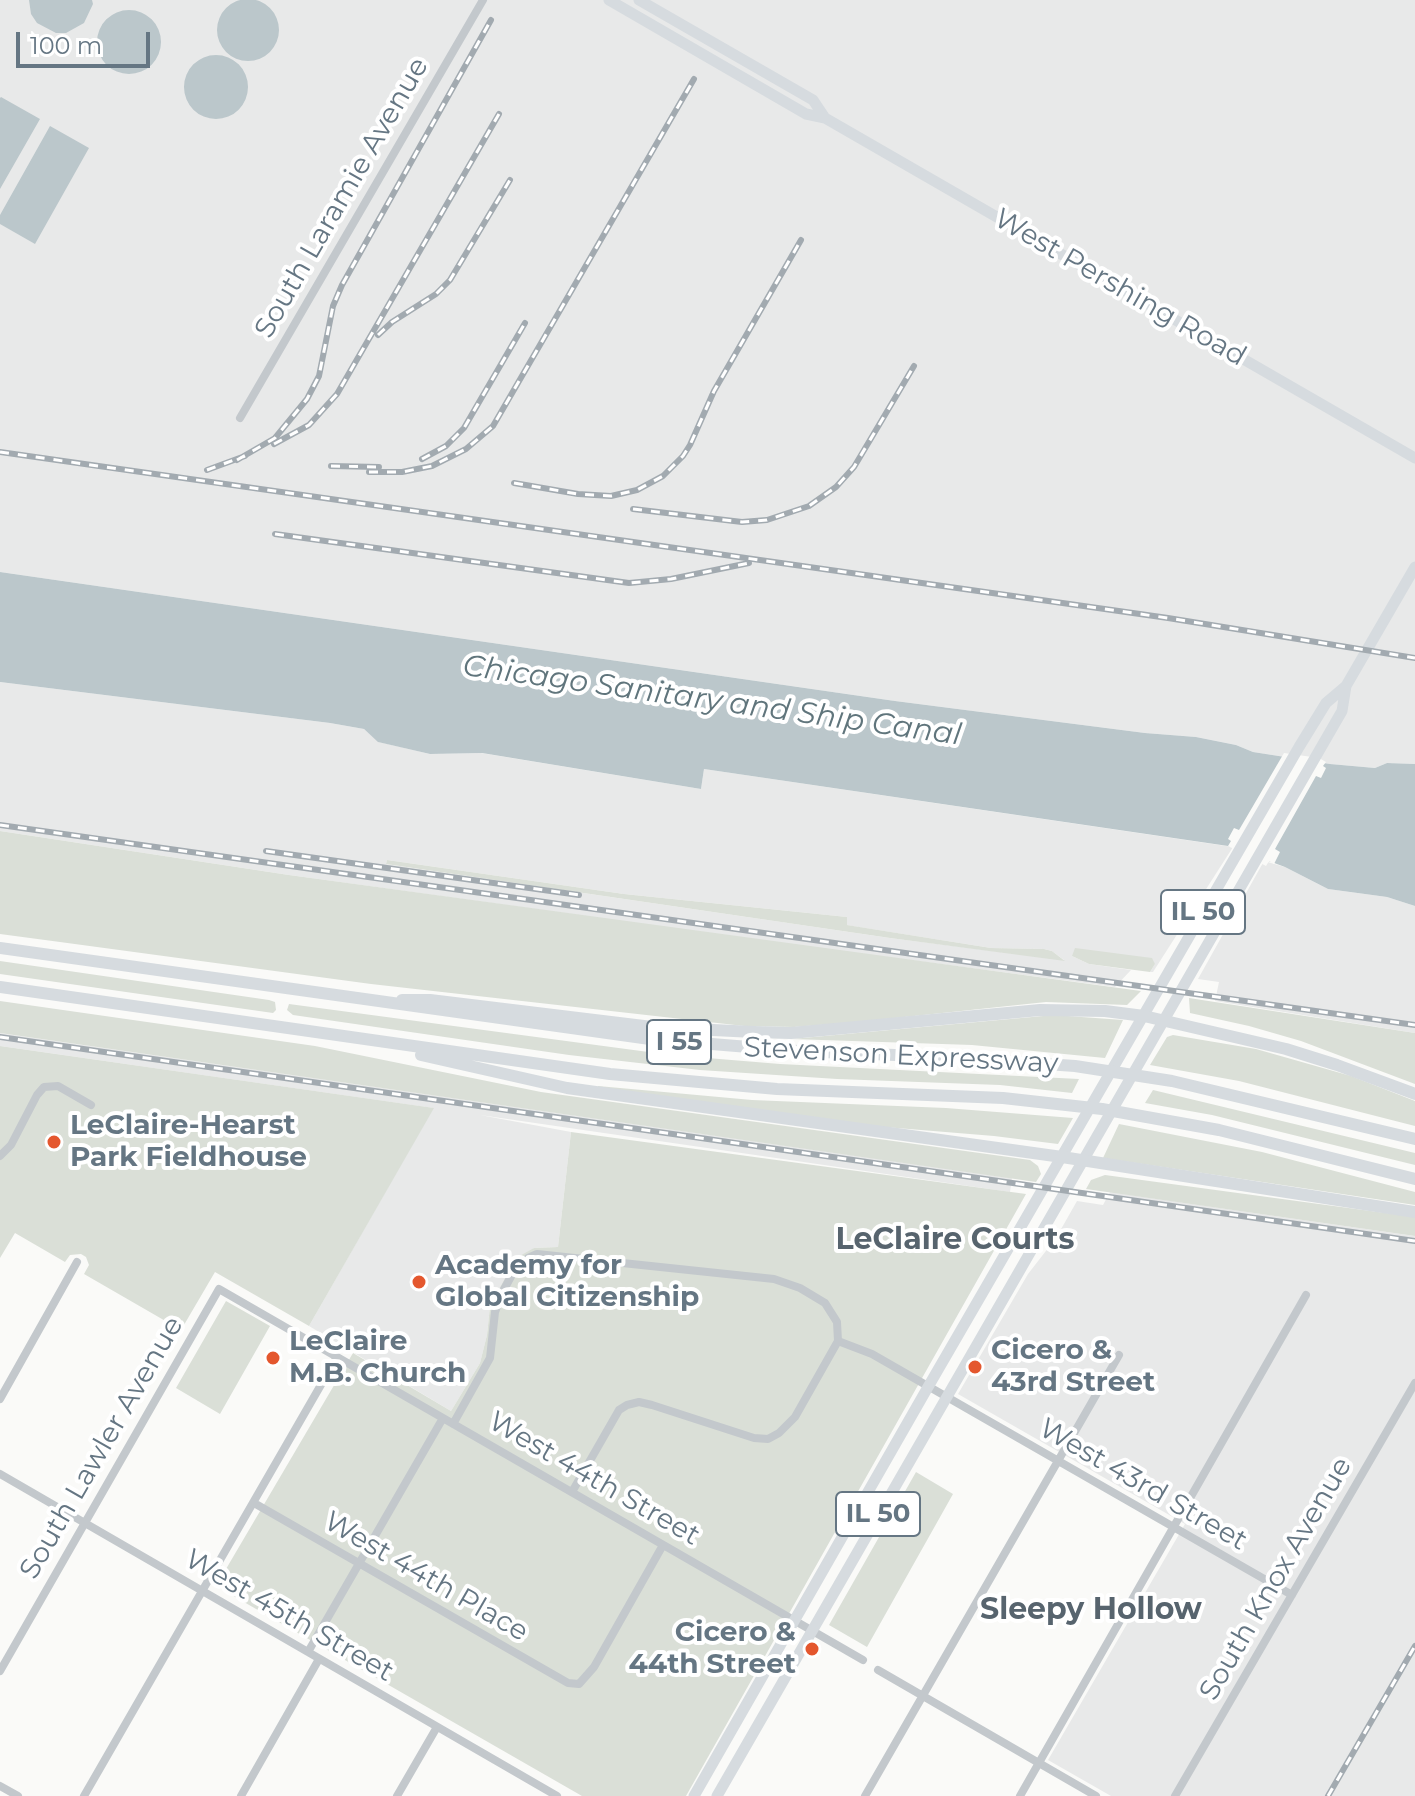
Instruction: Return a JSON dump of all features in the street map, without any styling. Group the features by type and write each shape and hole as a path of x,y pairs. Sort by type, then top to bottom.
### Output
{"highway":[{"name":"Stevenson Expressway","path":"0,948 575,1030 731,1047 1075,1066 1172,1081 1415,1139"},
{"name":"I 55","path":"0,987 356,1039"},
{"path":"351,999 430,1000 652,1027 791,1033 1075,1009 1144,1016 1286,1049 1415,1094"},
{"path":"356,1039 567,1088 1062,1157 1415,1212"},
{"name":"Stevenson Expressway","path":"356,1039 680,1081 777,1089 988,1097 1054,1104 1151,1117 1234,1134 1415,1179"}],"main road":[{"name":"West Pershing Road","path":"639,0 813,100 825,118"},
{"name":"West Pershing Road","path":"614,1 806,114 825,118 1415,458"},
{"name":"IL 50","path":"694,1796 1299,747 1326,703 1346,686 1415,567"},
{"name":"IL 50","path":"717,1796 1342,711 1346,686"}],"street":[{"name":"South Laramie Avenue","path":"240,418 483,0"},
{"path":"0,1156 11,1145 44,1087 58,1086 91,1105"},
{"path":"453,1424 490,1358 498,1302 514,1271 528,1258 546,1254 774,1279 787,1282 825,1303 837,1322 838,1341 795,1417 779,1433 768,1439 754,1438 652,1405 639,1402 627,1405 619,1410 572,1492"},
{"path":"0,1399 75,1266"},
{"name":"West 44th Street","path":"219,1289 863,1660"},
{"name":"South Lawler Avenue","path":"0,1671 219,1289"},
{"path":"1020,1796 1306,1295"},
{"name":"West 43rd Street","path":"838,1341 872,1354 1292,1595"},
{"path":"865,1796 1119,1355"},
{"path":"84,1796 337,1357"},
{"name":"South Knox Avenue","path":"1175,1796 1415,1383"},
{"path":"308,1652 443,1418"},
{"name":"West 45th Street","path":"0,1474 555,1795"},
{"name":"West 44th Place","path":"254,1503 559,1678 579,1684 594,1667 663,1545"},
{"path":"241,1796 319,1659"},
{"path":"878,1670 1096,1796"},
{"path":"397,1796 437,1727"},
{"path":"0,1786 18,1796"}],"shaded area":[{"path":"0,0 1415,0 1415,764 1387,763 1375,768 1330,764 1253,752 1236,745 1196,737 895,701 0,572"},
{"path":"0,682 330,723 364,729 379,742 430,754 481,753 701,789 704,769 1233,847 1153,972 1150,972 1155,964 1072,956 1089,964 1131,970 1115,987 289,875 0,831","holes":["387,860 624,894 847,917 846,925 991,948 1044,949 1064,960 890,938 386,864"]},
{"path":"0,831 289,875 1141,991 1127,1005 1046,1002 857,1022 794,1027 744,1026 371,984 0,934"},
{"path":"387,860 624,894 847,917 847,925 991,948 1044,949 1065,961 386,864"},
{"path":"1264,861 1285,867 1328,889 1387,897 1415,906 1415,1033 1215,1001 1219,982 1198,979"},
{"path":"1075,948 1152,958 1155,964 1150,972 1089,964 1072,956"},
{"path":"0,961 269,1000 275,1002 276,1010 273,1013 0,974"},
{"path":"1189,998 1415,1033 1415,1084 1301,1041 1190,1013"},
{"path":"0,1001 315,1046 541,1092 1030,1160 1038,1166 1041,1174 1036,1182 0,1033"},
{"path":"289,1004 671,1055 780,1064 1079,1079 1072,1093 1000,1085 700,1070 569,1055 293,1015 287,1010"},
{"path":"1054,1015 1123,1020 1105,1058 972,1045 792,1039"},
{"name":"Academy for Global Citizenship","path":"0,1033 1012,1178 1010,1192 480,1115 571,1132 558,1247 534,1248 490,1306 480,1363 451,1411 309,1326 433,1108 0,1046"},
{"path":"1173,1035 1256,1049 1351,1076 1415,1101 1415,1126 1239,1081 1150,1065 1167,1037"},
{"path":"0,1046 434,1108 309,1326 215,1272 181,1330 84,1274 89,1265 81,1254 70,1255 65,1262 15,1233 0,1258"},
{"path":"598,1086 752,1100 946,1108 1073,1118 1058,1144 836,1123 598,1089"},
{"path":"1153,1090 1415,1153 1415,1165 1212,1115 1145,1103"},
{"path":"1119,1124 1262,1152 1415,1192 1415,1205 1103,1158"},
{"path":"571,1132 1026,1194 686,1796 582,1796 216,1586 353,1353 451,1411 480,1363 490,1306 516,1258 534,1248 558,1247"},
{"path":"1105,1175 1415,1217 1415,1236 1086,1189 1091,1180"},
{"path":"1110,1192 1415,1236 1415,1796 1111,1796 1048,1760 1185,1524 958,1394 1028,1274 1056,1238 1077,1201 1103,1205"},
{"path":"226,1301 270,1326 220,1414 176,1388"},
{"path":"916,1472 953,1494 867,1647 829,1625"}],"water":[{"path":"242,-1 254,-1 270,8 277,18 277,42 270,52 254,61 242,61 222,47 217,36 217,24 231,4"},
{"path":"29,0 92,0 93,4 84,23 66,33 56,33 37,23 31,14"},
{"path":"129,10 147,16 155,24 161,42 155,60 147,68 129,74 111,68 103,60 97,42 103,24 111,16"},
{"path":"216,55 234,61 242,69 248,87 242,105 234,113 216,119 198,113 190,105 184,87 190,69 198,61"},
{"path":"0,98 40,119 0,189"},
{"path":"50,126 89,148 35,244 0,224 0,215"},
{"name":"Chicago Sanitary and Ship Canal","path":"0,572 895,701 1196,737 1236,745 1253,752 1330,764 1375,768 1387,763 1415,764 1415,906 1387,897 1328,889 1285,867 1228,846 704,769 701,789 482,753 430,754 378,742 364,729 330,723 0,682"}],"pier":[{"path":"1284,753 1319,758 1326,762 1323,766 1326,768 1321,778 1316,776 1275,849 1280,852 1274,864 1269,861 1266,866 1228,846 1231,841 1228,839 1234,828 1239,830"}],"railway":[{"path":"237,460 275,438 307,399 319,376 333,306 342,285 491,20"},
{"path":"369,472 402,472 432,466 466,449 493,426 694,79"},
{"path":"274,444 309,425 337,394 499,114"},
{"path":"378,335 392,322 436,294 450,280 510,180"},
{"path":"514,483 578,494 611,496 637,490 663,476 690,445 714,391 801,240"},
{"path":"422,459 446,446 464,428 525,323"},
{"path":"633,509 742,522 767,520 809,506 836,487 854,467 914,366"},
{"path":"0,452 1168,618 1415,658"},
{"path":"207,470 245,456"},
{"path":"331,466 379,467"},
{"path":"275,534 629,583 671,579 749,563"},
{"path":"0,825 1415,1025"},
{"path":"266,851 579,895"},
{"path":"0,1037 1415,1241"},
{"path":"1328,1796 1415,1646"}],"place":[{"name":"LeClaire-Hearst Park Fieldhouse","path":"54,1142"},
{"name":"Academy for Global Citizenship","path":"419,1282"},
{"name":"LeClaire M.B. Church","path":"273,1358"},
{"name":"Cicero & 43rd Street","path":"975,1367"},
{"name":"Cicero & 44th Street","path":"812,1649"}],"district":[{"name":"LeClaire Courts","path":"955,1240"},
{"name":"Sleepy Hollow","path":"1091,1610"}]}
